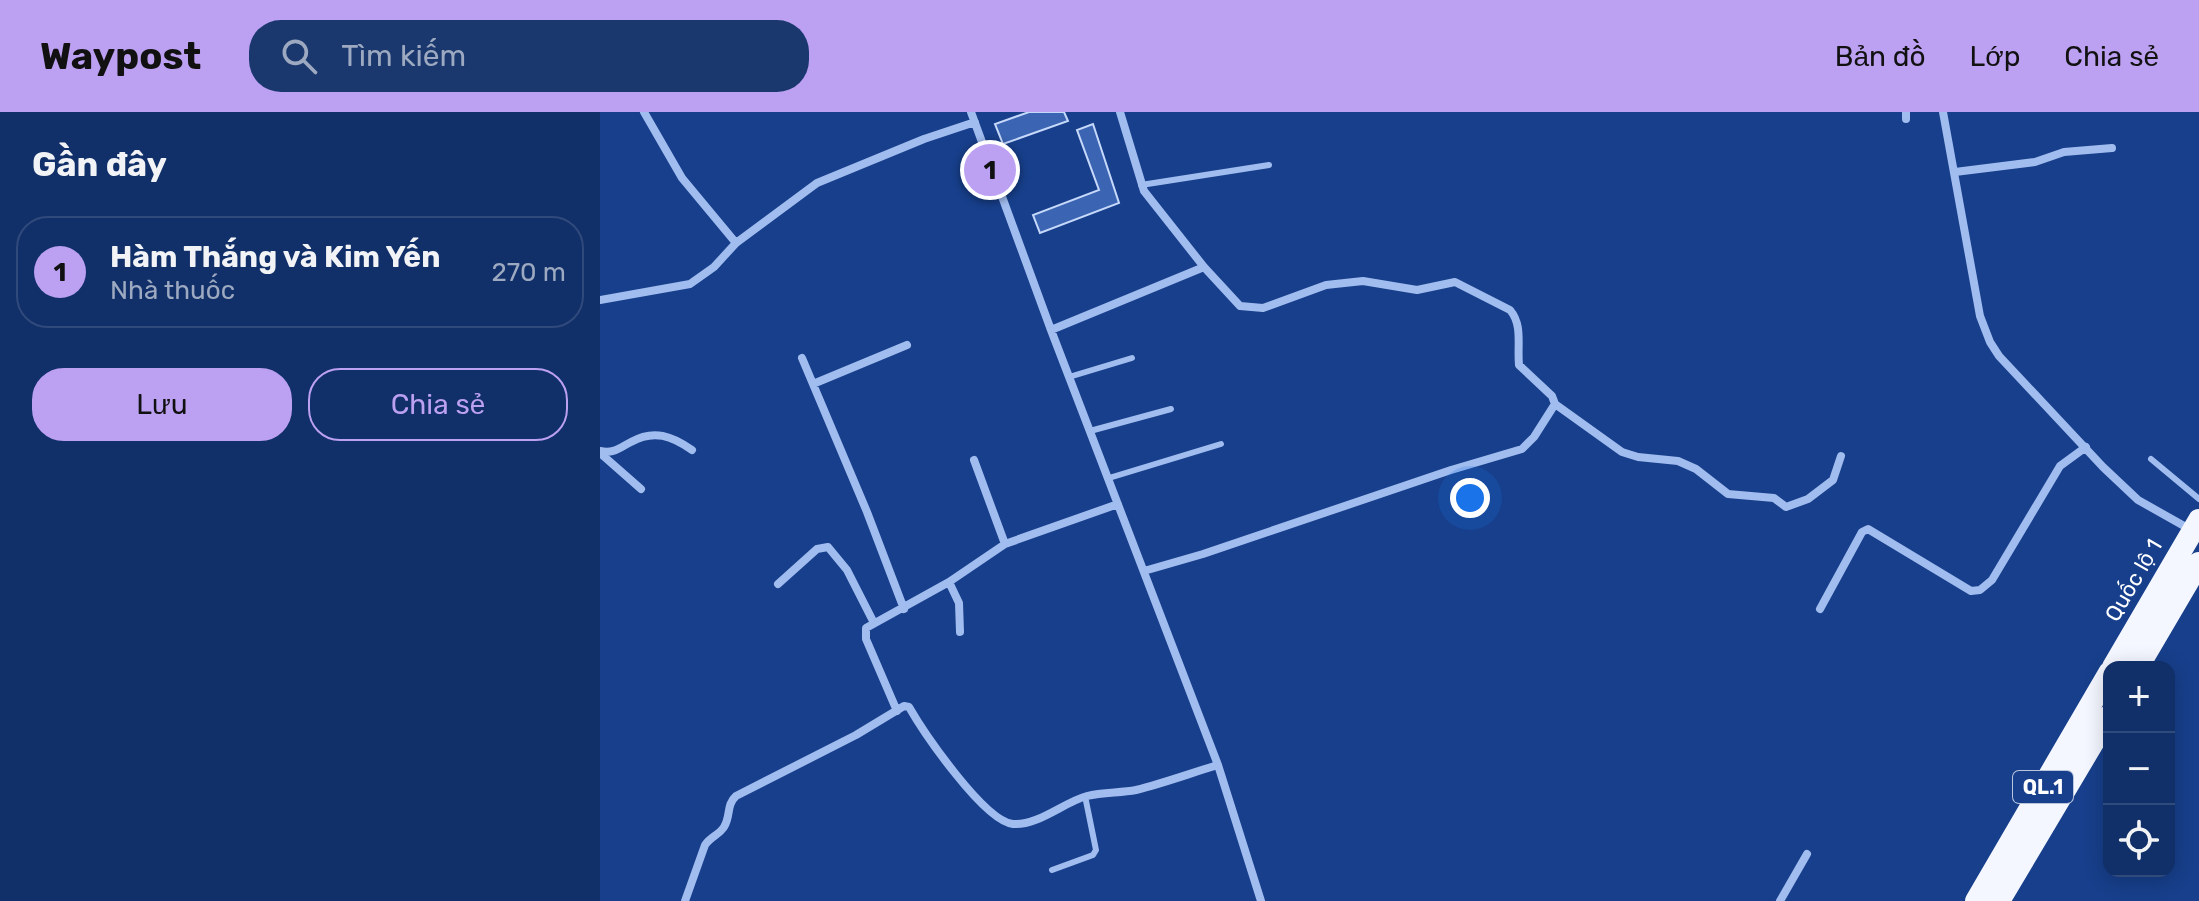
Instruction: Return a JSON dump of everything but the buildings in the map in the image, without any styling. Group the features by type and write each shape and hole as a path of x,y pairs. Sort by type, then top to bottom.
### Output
{"highway":[{"name":"Quốc lộ 1","path":"2117,661 2197,528"},
{"path":"2142,661 2199,563"},
{"name":"QL.1","path":"1976,901 2103,683"},
{"name":"QL.1","path":"1999,901 2103,726"}],"street":[{"path":"644,112 682,178 736,243"},
{"path":"971,112 1218,765 1261,901"},
{"path":"1120,112 1141,185 1204,267 1235,302 1246,309 1255,309 1332,284 1363,281 1417,290 1455,282 1510,310 1519,326 1519,365 1552,396 1555,404 1622,452 1678,461 1696,469 1728,494 1774,498 1786,507 1808,499 1833,480 1841,456"},
{"path":"1943,112 1980,316 1985,333 1999,356 2138,500 2197,528"},
{"path":"600,300 683,287 714,267 736,243 817,183 934,135 975,122"},
{"path":"1955,172 2035,162 2064,152 2112,148"},
{"path":"1051,330 1204,267"},
{"path":"813,384 907,345"},
{"path":"802,358 904,609"},
{"path":"1144,571 1518,451 1534,437 1555,404"},
{"path":"600,452 609,453 648,434 662,434 676,439 692,450"},
{"path":"1820,609 1862,532 1868,529 1971,591 1980,590 1992,580 2060,466 2086,447"},
{"path":"600,452 641,489"},
{"path":"974,460 1005,544"},
{"path":"897,711 864,632 874,623 949,582 1005,544 1118,504"},
{"path":"778,584 817,549 828,547 847,570 874,623"},
{"path":"949,582 959,603 960,632"},
{"path":"685,901 708,840 724,826 729,802 904,706 909,707 930,742 963,782 1006,822 1023,823 1085,796 1136,790 1218,765"},
{"path":"1780,901 1807,854"}],"lane":[{"path":"1141,185 1269,165"},
{"path":"1069,377 1132,358"},
{"path":"1090,431 1171,409"},
{"path":"1109,478 1221,444"},
{"path":"2151,459 2199,499"},
{"path":"1052,870 1093,855 1096,850 1085,796"}],"place":[{"name":"Hàm Thắng và Kim Yến","path":"990,170"}]}
